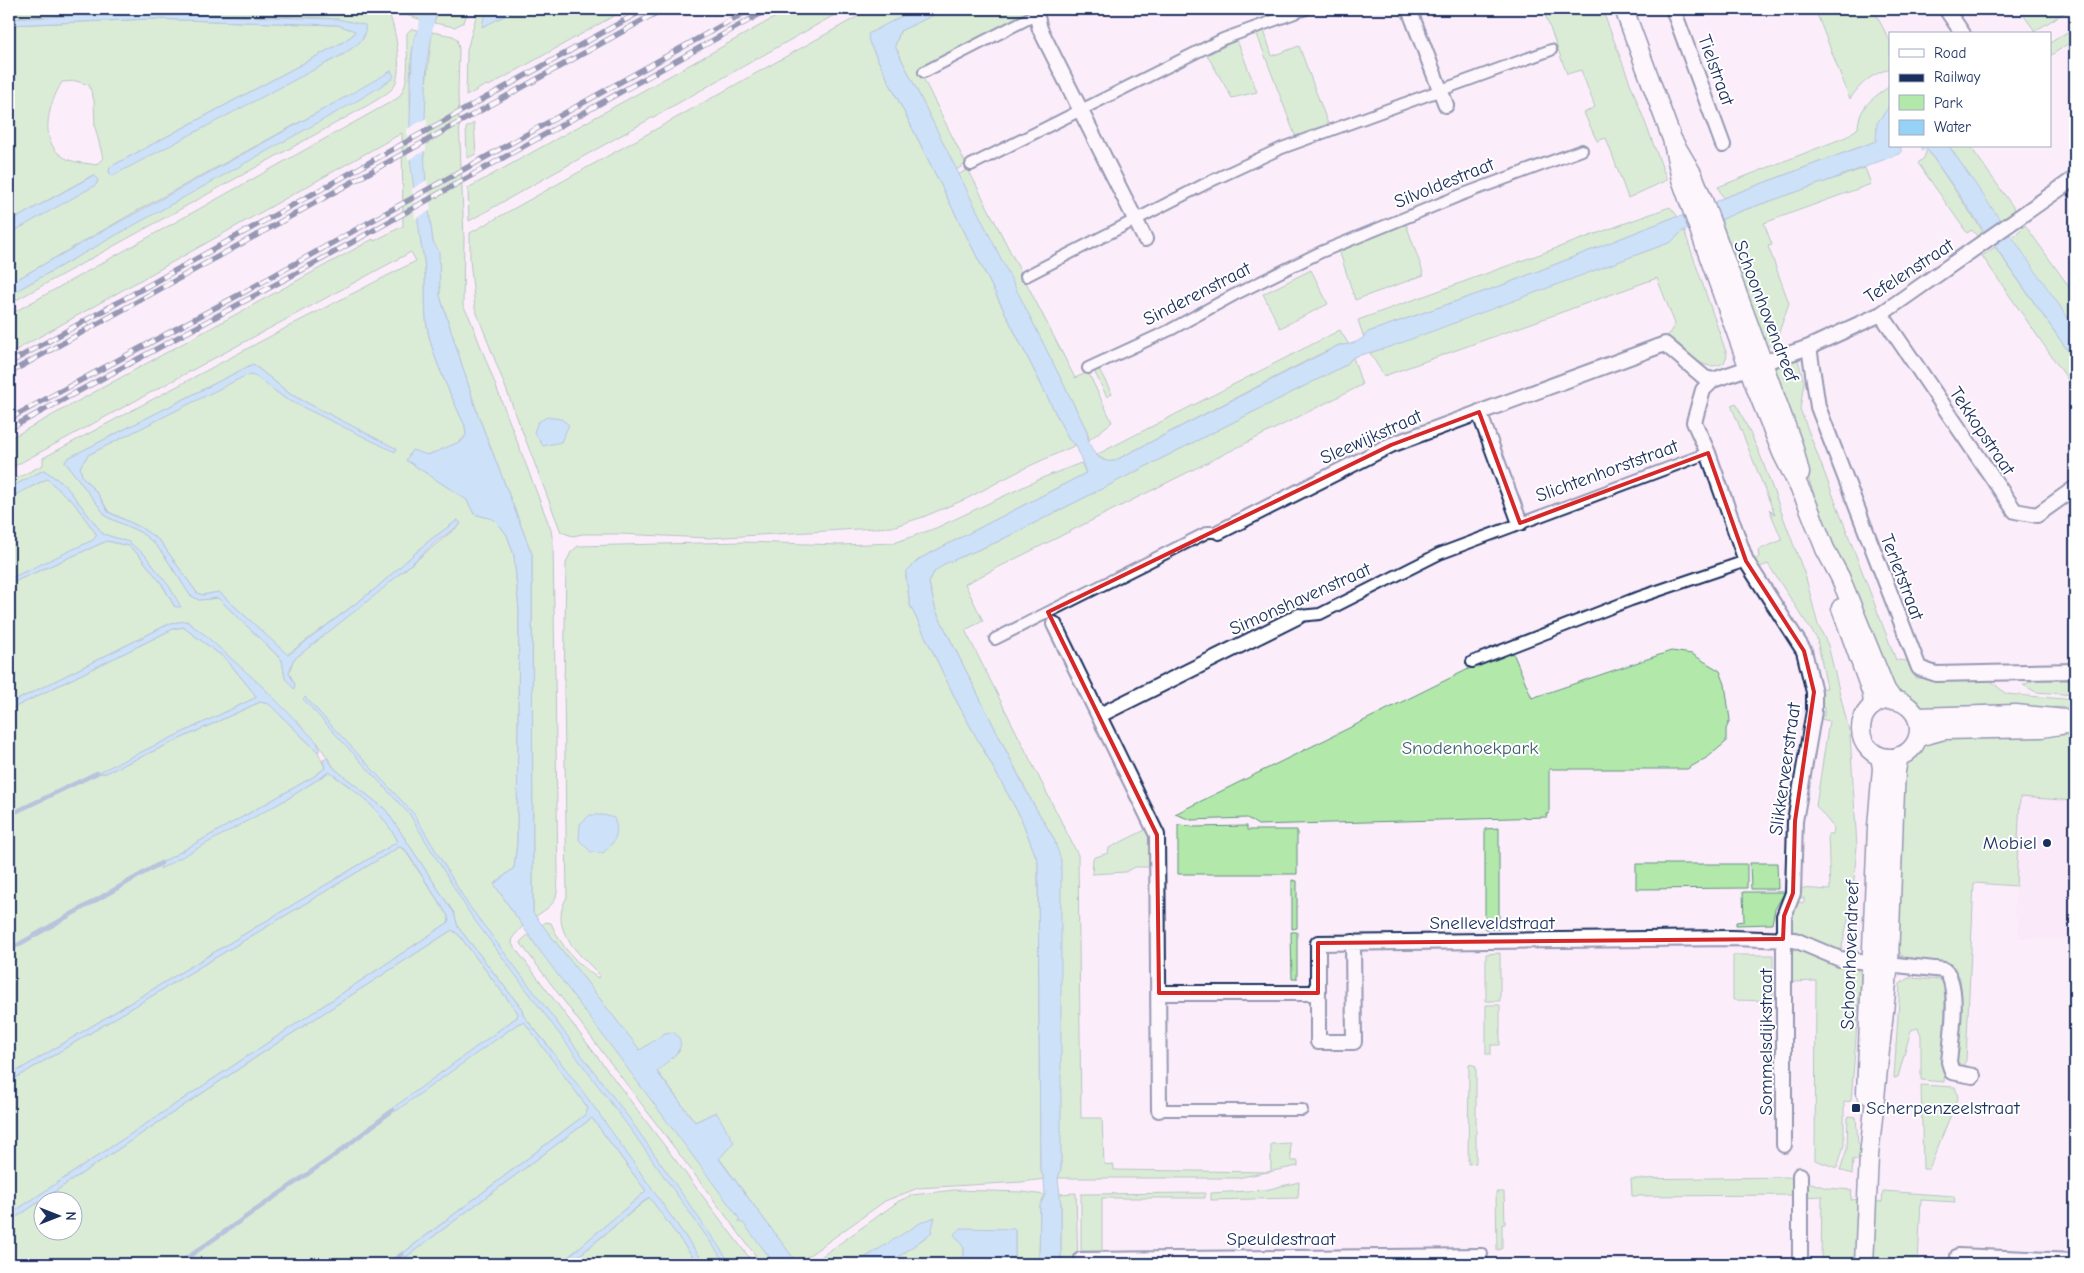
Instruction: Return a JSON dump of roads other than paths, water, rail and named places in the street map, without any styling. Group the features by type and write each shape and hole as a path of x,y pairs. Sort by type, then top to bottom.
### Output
{"street":[{"path":"971,165 1240,33 1306,9"},
{"path":"1409,9 1446,105"},
{"name":"Schoonhovendreef","path":"1624,9 1672,139 1676,163 1696,202 1756,365 1782,453 1807,503 1825,550 1840,577 1886,690 1893,700"},
{"name":"Tielstraat","path":"1673,9 1723,145"},
{"path":"1946,9 1962,32"},
{"path":"924,72 1035,12 1040,29 1145,239"},
{"path":"1026,276 1282,148 1551,50"},
{"name":"Silvoldestraat","path":"1321,252 1461,195 1582,150"},
{"name":"Tefelenstraat","path":"1756,365 1810,347 1882,314 2075,178"},
{"name":"Sinderenstraat","path":"1088,368 1170,330 1234,295 1321,252"},
{"name":"Tekkopstraat","path":"1882,314 2015,511 2037,515 2075,488"},
{"name":"Sleewijkstraat","path":"995,639 1051,618 1208,532 1219,532 1391,445 1665,344 1705,378 1713,380"},
{"name":"Terletstraat","path":"1810,347 1818,407 1909,648 1919,668 1936,674 2075,671"},
{"path":"1713,380 1756,365"},
{"name":"Slikkerveerstraat","path":"1713,380 1704,390 1694,422 1708,453 1746,561 1804,651 1814,692 1814,711 1795,821 1793,894 1784,916 1783,939"},
{"name":"Slichtenhorststraat","path":"1479,412 1520,523"},
{"name":"Slichtenhorststraat","path":"1434,556 1708,453"},
{"name":"Schoonhovendreef","path":"1825,550 1831,579 1872,694 1873,706"},
{"name":"Simonshavenstraat","path":"1100,715 1298,616 1320,614 1434,556"},
{"path":"1472,662 1631,600 1746,561"},
{"path":"1051,618 1157,835 1159,1110 1302,1110"},
{"path":"1893,700 1911,709 1917,717 1918,737 1914,745 1899,756 1880,756 1865,742 1862,733 1864,718 1873,706 1882,701 1893,700"},
{"path":"1917,717 2016,714 2075,721"},
{"path":"1918,737 1944,730 2042,728 2075,721"},
{"name":"Schoonhovendreef","path":"1870,1156 1866,1108 1877,826 1882,768 1880,756"},
{"name":"Schoonhovendreef","path":"1864,1264 1870,1156 1889,963 1893,822 1896,770 1899,756"},
{"name":"Snelleveldstraat","path":"1318,993 1318,943 1783,939 1800,942 1833,958 1939,968 1948,974 1954,987 1949,1062 1952,1072 1973,1076"},
{"name":"Sommelsdijkstraat","path":"1783,939 1784,1145"},
{"path":"1159,993 1318,993 1318,1042 1354,1042 1353,942"},
{"path":"1800,1174 1800,1264"},
{"name":"Speuldestraat","path":"1080,1258 1482,1254"},
{"path":"1958,1256 2017,1261 2075,1261"}],"water":[{"path":"422,9 438,9 434,23 422,20"},
{"path":"496,9 519,9 482,27 484,17"},
{"path":"915,9 946,9 900,31 895,46 1087,431 1094,453 1103,460 1108,461 1114,461 1339,345 1352,344 1359,341 1368,332 1503,285 1672,218 1692,214 1723,198 1876,141 1877,123 1889,106 1889,148 1901,148 1901,153 1741,211 1706,226 1684,230 1671,242 1390,347 1353,357 1346,365 997,542 944,564 934,572 929,583 936,611 1031,800 1054,839 1061,860 1061,1169 1058,1178 1061,1204 1061,1264 1039,1264 1040,1205 1045,1195 1044,1179 1040,1168 1038,862 1021,818 958,704 910,605 906,572 919,559 1086,473 1076,445 1069,440 869,42 868,34"},
{"path":"124,13 338,19 365,25 365,30 362,39 344,54 112,176 109,172 110,167 343,42 353,35 355,31 337,25 151,19 9,25 9,19"},
{"path":"419,30 432,32 427,61 424,149 426,187 433,242 439,251 440,296 478,415 532,554 533,913 640,1050 665,1033 673,1032 679,1037 680,1048 677,1053 657,1072 695,1122 716,1112 734,1142 719,1159 798,1264 775,1264 743,1223 739,1222 739,1218 537,947 494,884 514,868 517,843 519,610 514,555 507,535 493,519 474,514 467,500 406,460 412,450 428,455 462,441 466,435 465,426 435,356 426,321 425,266 409,151 412,56 414,38"},
{"path":"391,71 394,76 392,79 362,98 9,295 9,284"},
{"path":"1922,148 1950,148 2075,328 2075,361 1927,149 1922,150"},
{"path":"94,175 98,180 96,185 9,234 9,222"},
{"path":"253,364 290,394 397,449 395,452 286,399 255,376 247,375 88,455 80,467 82,476 98,494 108,512 140,527 160,541 197,593 203,595 219,592 288,655 375,589 430,540 458,520 461,524 437,541 379,592 293,660 289,673 295,685 294,689 285,678 282,660 218,598 199,600 190,595 164,555 153,542 140,532 107,517 65,462 68,458"},
{"path":"547,417 561,419 569,425 561,442 543,446 534,432 538,422"},
{"path":"44,470 65,485 103,534 129,542 145,555 169,586 181,607 175,607 162,584 139,555 129,546 107,541 9,584 9,579 93,540 97,535 74,503 47,479 9,498 9,488"},
{"path":"186,621 204,634 263,687 317,742 320,750 318,752 269,704 260,702 106,773 97,773 257,697 226,659 183,627 173,629 9,710 9,704 171,623"},
{"path":"305,697 414,814 467,903 629,1118 731,1264 726,1264 631,1130 470,914 410,815 303,699"},
{"path":"327,758 335,769 386,810 454,913 458,927 522,1009 523,1015 594,1107 705,1264 698,1264 649,1197 569,1264 560,1264 646,1191 592,1118 406,1257 402,1254 586,1114 588,1108 524,1022 519,1023 396,1111 390,1110 517,1017 518,1013 459,935 452,930 282,1040 57,1190 47,1190 449,922 448,916 405,849 399,847 9,1082 9,1076 397,842 390,828 375,809 359,794 329,772 289,798 160,869 161,863 313,777 325,768 323,760"},
{"path":"590,815 604,815 614,818 616,823 615,837 611,845 603,853 591,852 579,840 580,824"},
{"path":"32,1200 32,1207 9,1222 9,1215"},
{"path":"935,1217 931,1233 889,1264 855,1264 920,1223"},
{"path":"961,1228 1015,1229 1015,1264 960,1264 960,1259 964,1255 964,1248 954,1234"}],"waterway":[{"path":"422,49 429,9"},
{"path":"9,815 97,773"},
{"path":"9,950 161,863"},
{"path":"178,1264 335,1155 393,1110"},
{"path":"389,1264 402,1254"}],"railway":[{"path":"9,363 645,9"},
{"path":"9,373 663,9"},
{"path":"9,419 246,291 751,9"},
{"path":"9,429 324,258 769,9"}],"place":[{"name":"Mobiel","path":"2047,843"},
{"name":"Scherpenzeelstraat","path":"1856,1108"}],"park label":[{"name":"Snodenhoekpark","path":"1470,748"}]}
